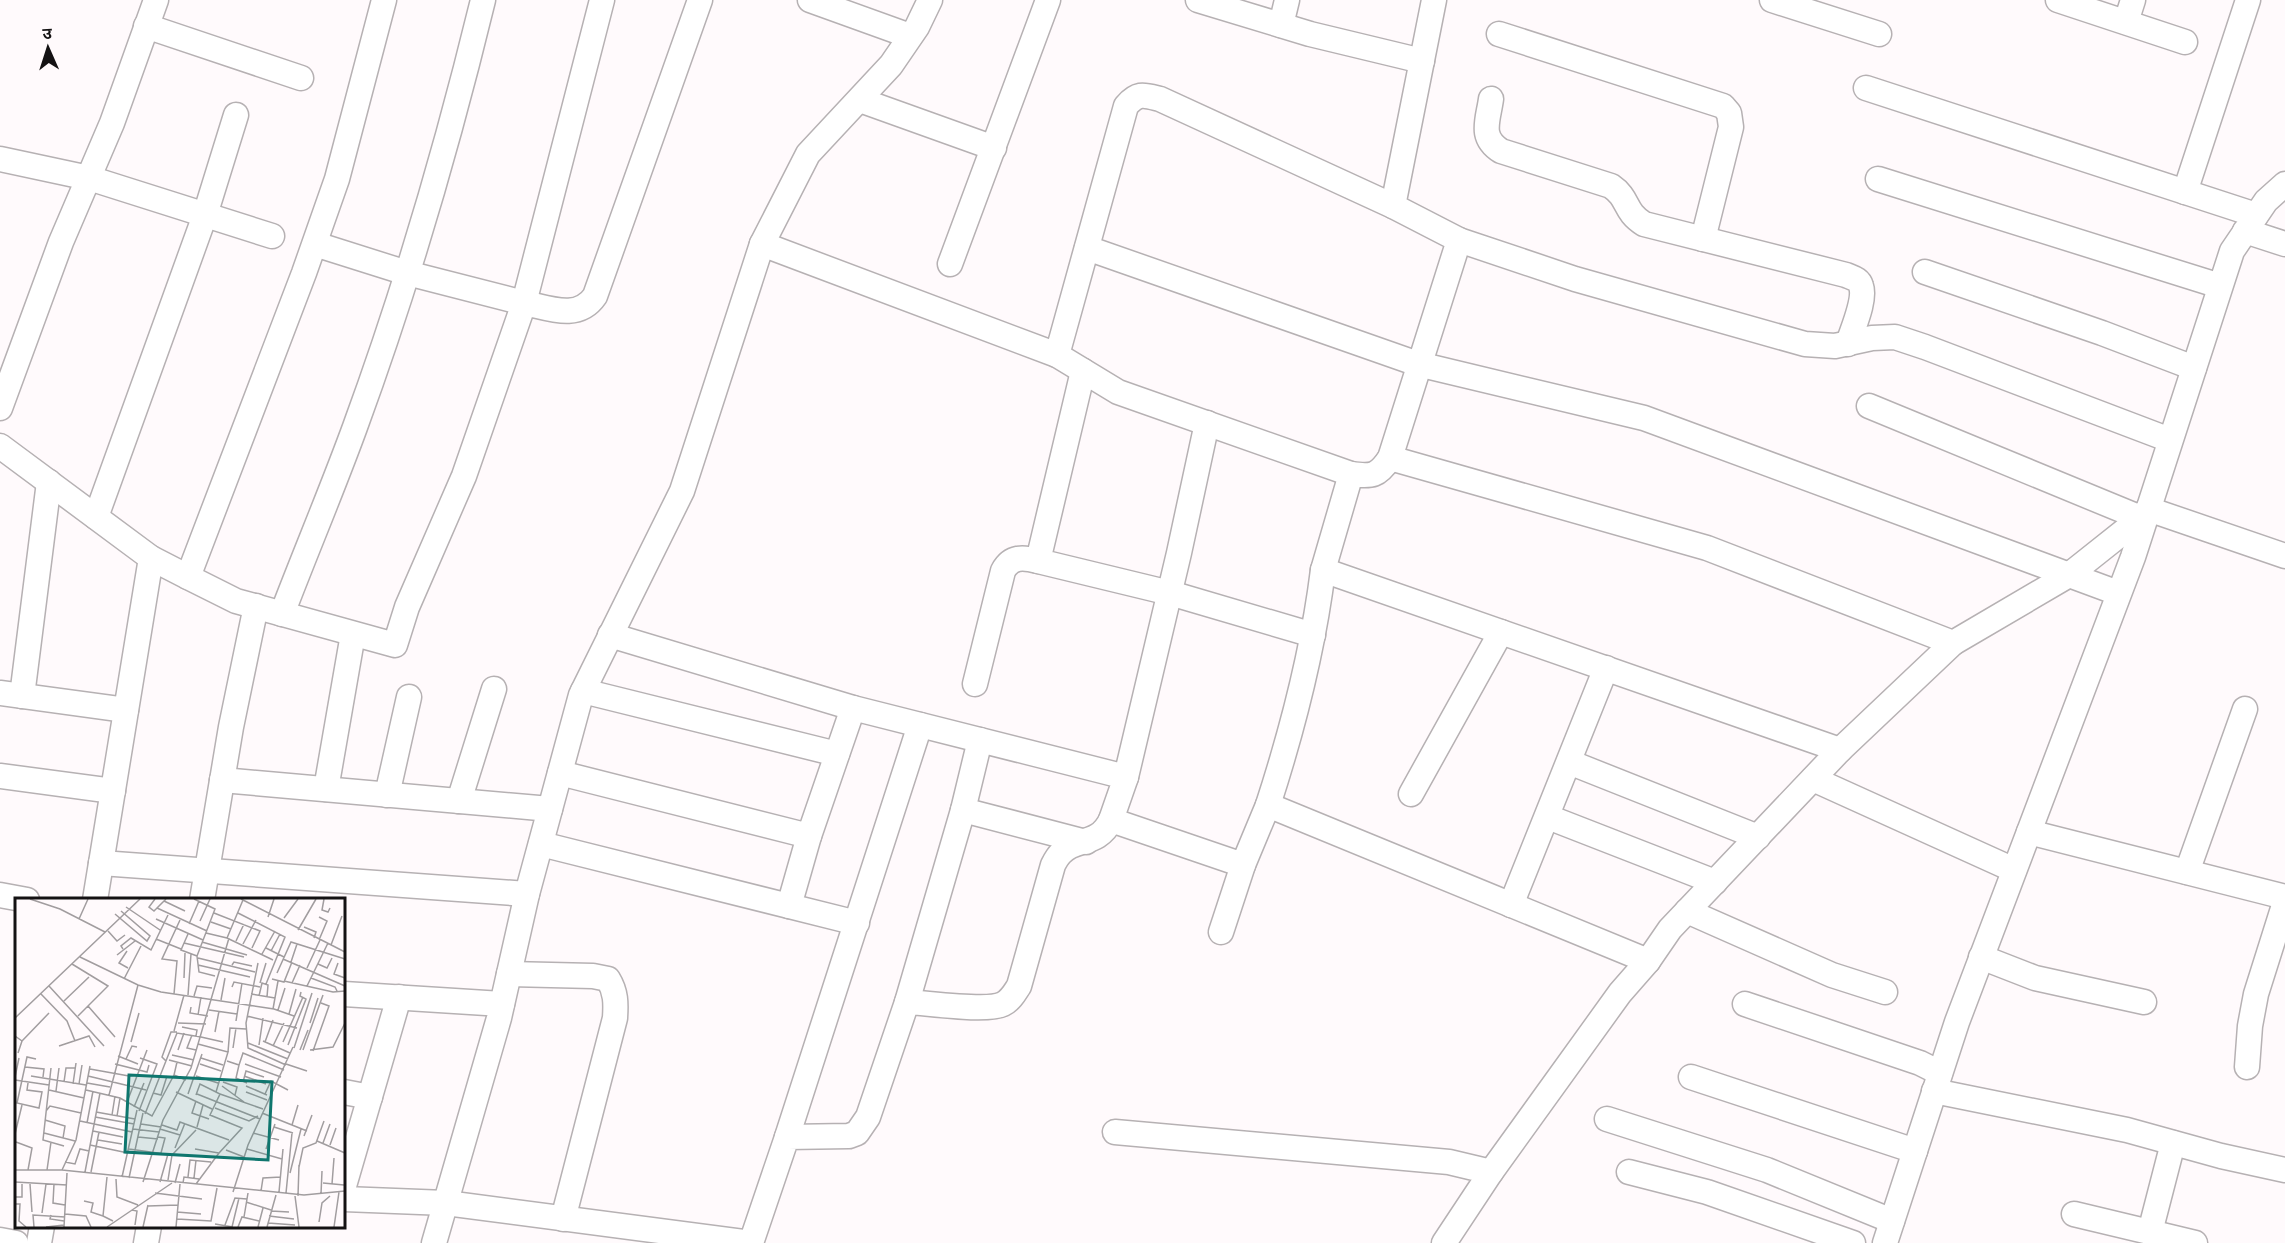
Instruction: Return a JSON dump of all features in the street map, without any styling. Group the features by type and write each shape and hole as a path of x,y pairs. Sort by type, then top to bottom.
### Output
{"street":[{"path":"0,408 61,242 112,123 156,0"},
{"path":"188,577 315,244 337,179 384,0"},
{"path":"282,614 355,426 406,273 463,83 483,0"},
{"path":"0,446 151,558 188,577 236,601 395,645 407,607 464,476 524,303 602,0"},
{"path":"315,244 406,273 524,303 573,312 588,307 595,296 700,0"},
{"path":"810,0 910,36"},
{"path":"434,1243 502,1004 528,894 583,691 682,491 762,244 808,154 891,65 930,0"},
{"path":"950,264 1048,0"},
{"path":"1198,0 1281,26 1422,61"},
{"path":"1281,26 1287,0"},
{"path":"1393,206 1434,0"},
{"path":"1772,0 1819,7 1879,34"},
{"path":"2058,0 2130,11 2185,42"},
{"path":"2185,192 2248,0"},
{"path":"146,26 302,78"},
{"path":"1499,34 1723,106 1729,113 1731,127 1703,239"},
{"path":"1866,88 2185,192 2251,223 2285,244"},
{"path":"1057,355 1126,106 1134,97 1145,95 1160,99 1393,206 1459,240 1575,279 1804,345 1835,346 1872,338 1895,337 2170,440"},
{"path":"1491,99 1486,132 1491,145 1501,151 1611,186 1619,192 1632,217 1644,224 1846,275 1857,280 1862,288 1861,301 1848,344"},
{"path":"860,100 994,148"},
{"path":"96,517 206,215 236,115"},
{"path":"0,159 89,178 273,236"},
{"path":"1878,179 2220,286"},
{"path":"1607,1119 1767,1170 1889,1232 1937,1082 1981,957 2118,593 2232,251 2266,201 2285,184"},
{"path":"762,244 1057,355 1118,392 1351,474 1369,477 1382,470 1390,458 1459,240"},
{"path":"1087,248 1418,364 1644,418 2118,593"},
{"path":"1925,272 2102,333 2194,368"},
{"path":"1038,561 1083,371"},
{"path":"1869,406 2145,513 2285,556"},
{"path":"907,1002 983,1007 1003,1004 1012,997 1019,986 1053,865 1061,852 1099,836 1107,828 1126,777 1170,593 1207,423"},
{"path":"1390,458 1707,548 1953,643"},
{"path":"1221,932 1268,805 1291,732 1313,635 1323,570 1351,474"},
{"path":"49,482 11,694 126,710"},
{"path":"1444,1243 1491,1172 1620,993 1648,961 1670,929 1840,750 1953,643 2069,575 2145,513"},
{"path":"95,898 151,558"},
{"path":"975,684 1003,571 1007,563 1014,559 1038,561 1170,593 1313,635"},
{"path":"1323,570 1840,750"},
{"path":"202,898 231,727 256,606"},
{"path":"1411,794 1501,632"},
{"path":"326,789 353,633"},
{"path":"610,635 853,708 1126,777"},
{"path":"1511,905 1606,668"},
{"path":"459,801 494,689"},
{"path":"583,691 837,754"},
{"path":"387,795 409,697"},
{"path":"789,906 809,836 853,708"},
{"path":"2187,872 2244,709"},
{"path":"345,1199 446,1203 563,1219 675,1238 751,1243 788,1137 920,725"},
{"path":"788,1137 849,1136 857,1132 868,1117 907,1002 963,810 980,740"},
{"path":"1569,762 1758,837"},
{"path":"560,773 809,836"},
{"path":"0,776 113,791"},
{"path":"1813,779 2014,870"},
{"path":"222,780 550,809"},
{"path":"1268,805 1648,961"},
{"path":"963,810 1086,842"},
{"path":"1548,817 1715,882"},
{"path":"1111,820 1244,865"},
{"path":"2029,832 2285,899 2256,994 2250,1026 2247,1067"},
{"path":"541,844 857,923"},
{"path":"101,863 528,894"},
{"path":"0,895 16,898"},
{"path":"1687,911 1832,975 1885,992"},
{"path":"1981,957 2035,978 2144,1002"},
{"path":"509,974 593,976 608,979 614,989 615,1018 563,1219"},
{"path":"345,994 502,1004"},
{"path":"345,1183 399,998"},
{"path":"1745,1004 1920,1063 1937,1082 2285,1170"},
{"path":"1691,1077 1915,1151"},
{"path":"345,1092 370,1097"},
{"path":"1115,1132 1449,1162 1491,1172"},
{"path":"2150,1232 2173,1143"},
{"path":"1752,1207 1767,1170"},
{"path":"1629,1172 1707,1192 1853,1243"},
{"path":"2073,1214 2195,1243"},
{"path":"39,1243 42,1228"},
{"path":"146,1243 149,1228"},
{"path":"0,1240 16,1243"}]}
